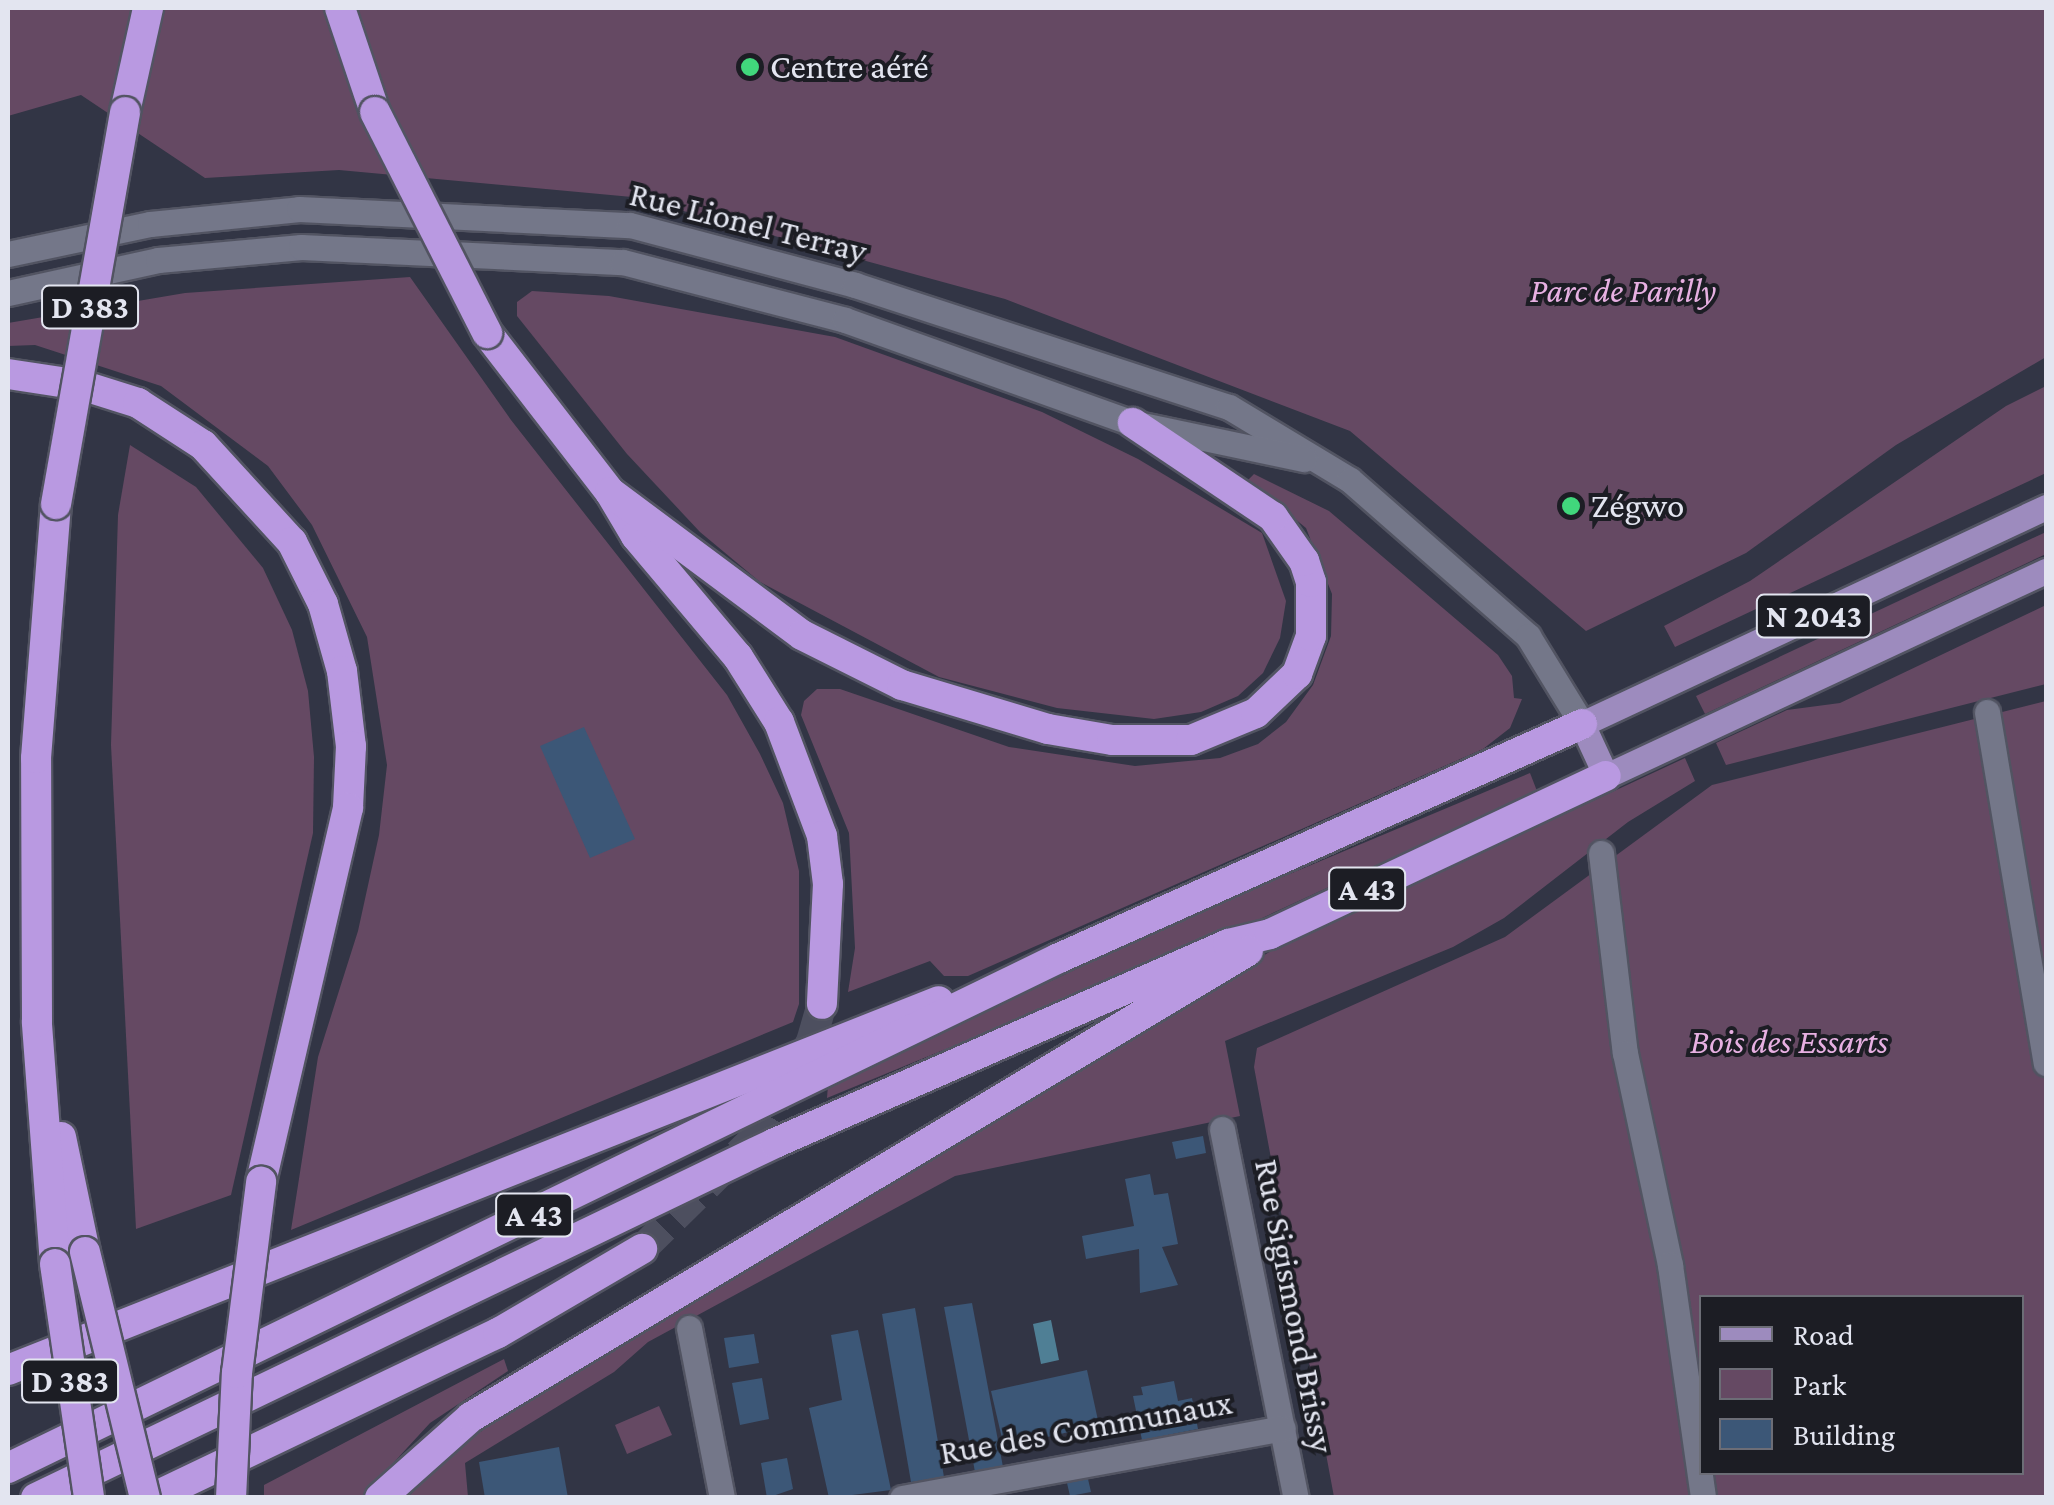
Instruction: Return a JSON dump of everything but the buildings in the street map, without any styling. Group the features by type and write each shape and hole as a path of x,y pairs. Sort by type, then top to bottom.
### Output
{"highway":[{"name":"D 383","path":"88,1498 54,1264 37,1022 36,758 56,504 125,112 148,8"},
{"path":"340,8 374,112 487,333 610,492 636,536 738,657 779,722 804,778 822,836 828,884 822,1004"},
{"path":"8,374 81,385 138,403 202,445 292,542 323,604 342,671 351,746 348,808 261,1182 236,1373 232,1498"},
{"path":"610,492 802,634 902,684 1048,729 1112,740 1191,740 1256,714 1297,674 1311,636 1311,582 1304,561 1273,517 1133,424"},
{"name":"A 43","path":"8,1468 1059,958 1582,724"},
{"name":"A 43","path":"36,1498 775,1143 1228,944 1270,934 1606,776"},
{"path":"380,1498 472,1417 1270,934"},
{"path":"8,1370 1059,958"},
{"path":"37,1022 144,1498"},
{"path":"152,1498 498,1333 642,1249"}],"main road":[{"name":"Rue Lionel Terray","path":"8,254 150,224 299,210 630,225 855,285 1229,407 1322,462 1380,502 1528,636 1582,724"},
{"name":"Rue Lionel Terray","path":"8,293 158,260 301,247 623,262 844,320 1133,424 1322,462"},
{"name":"N 2043","path":"1582,724 2046,507"},
{"name":"N 2043","path":"1606,776 2046,572"},
{"path":"1987,712 2046,1063"},
{"path":"1582,724 1606,776"},
{"path":"1601,854 1625,1053 1670,1266 1699,1470"},
{"name":"Rue Sigismond Brissy","path":"1222,1129 1296,1498"},
{"path":"689,1328 722,1498"},
{"name":"Rue des Communaux","path":"902,1498 1283,1428"}],"green space":[{"name":"Parc de Parilly","path":"8,8 2046,8 2046,357 1896,445 1746,553 1586,631 1350,431 1005,299 632,197 339,170 205,178 81,95 8,116"},
{"path":"410,277 511,420 727,695 760,754 783,803 799,871 799,1004 793,1022 291,1230 318,1057 358,931 379,835 387,765 367,637 312,525 268,466 161,386 35,345 8,346 8,323 185,293"},
{"path":"532,291 609,296 835,337 1042,412 1138,459 1262,533 1286,601 1280,638 1263,673 1238,696 1201,712 1154,719 1057,708 939,677 760,582 700,532 627,454 517,316 517,302"},
{"path":"2046,386 2046,473 1675,647 1664,626 1750,581 2006,406"},
{"path":"130,445 196,487 263,568 292,630 308,691 314,757 313,833 231,1195 136,1229 111,745 118,515"},
{"path":"1254,474 1329,511 1498,655 1512,676 1514,698 1522,699 1510,728 1483,749 968,976 944,976 930,961 848,992 855,948 849,833 801,715 804,701 817,689 840,689 1009,747 1135,766 1220,758 1258,744 1286,722 1313,685 1331,636 1332,594 1306,528 1248,480"},
{"path":"2046,532 2046,554 1705,714 1696,696"},
{"path":"2046,605 2046,684 1726,765 1716,743 1787,710 1840,703"},
{"name":"Bois des Essarts","path":"2046,701 2046,1497 1334,1497 1254,1067 1257,1048 1505,937 1712,785"},
{"path":"1685,758 1695,781 1628,822 1504,918 1453,947 1225,1041 1240,1116 955,1176 648,1342 614,1372 465,1463 468,1497 407,1498 458,1447 592,1357 1271,951"},
{"path":"1530,773 1537,791 1247,925 827,1098 828,1085 1197,913"},
{"path":"504,1359 508,1371 430,1423 362,1497 264,1497 264,1485"},
{"path":"659,1406 672,1435 627,1454 615,1425"}],"water":[{"path":"1051,1320 1059,1360 1041,1364 1033,1324"}],"tunnel":[{"path":"642,1249 752,1141 811,1042 822,1004"}],"place":[{"name":"Centre aéré","path":"750,67"},
{"name":"Zégwo","path":"1571,506"}]}
